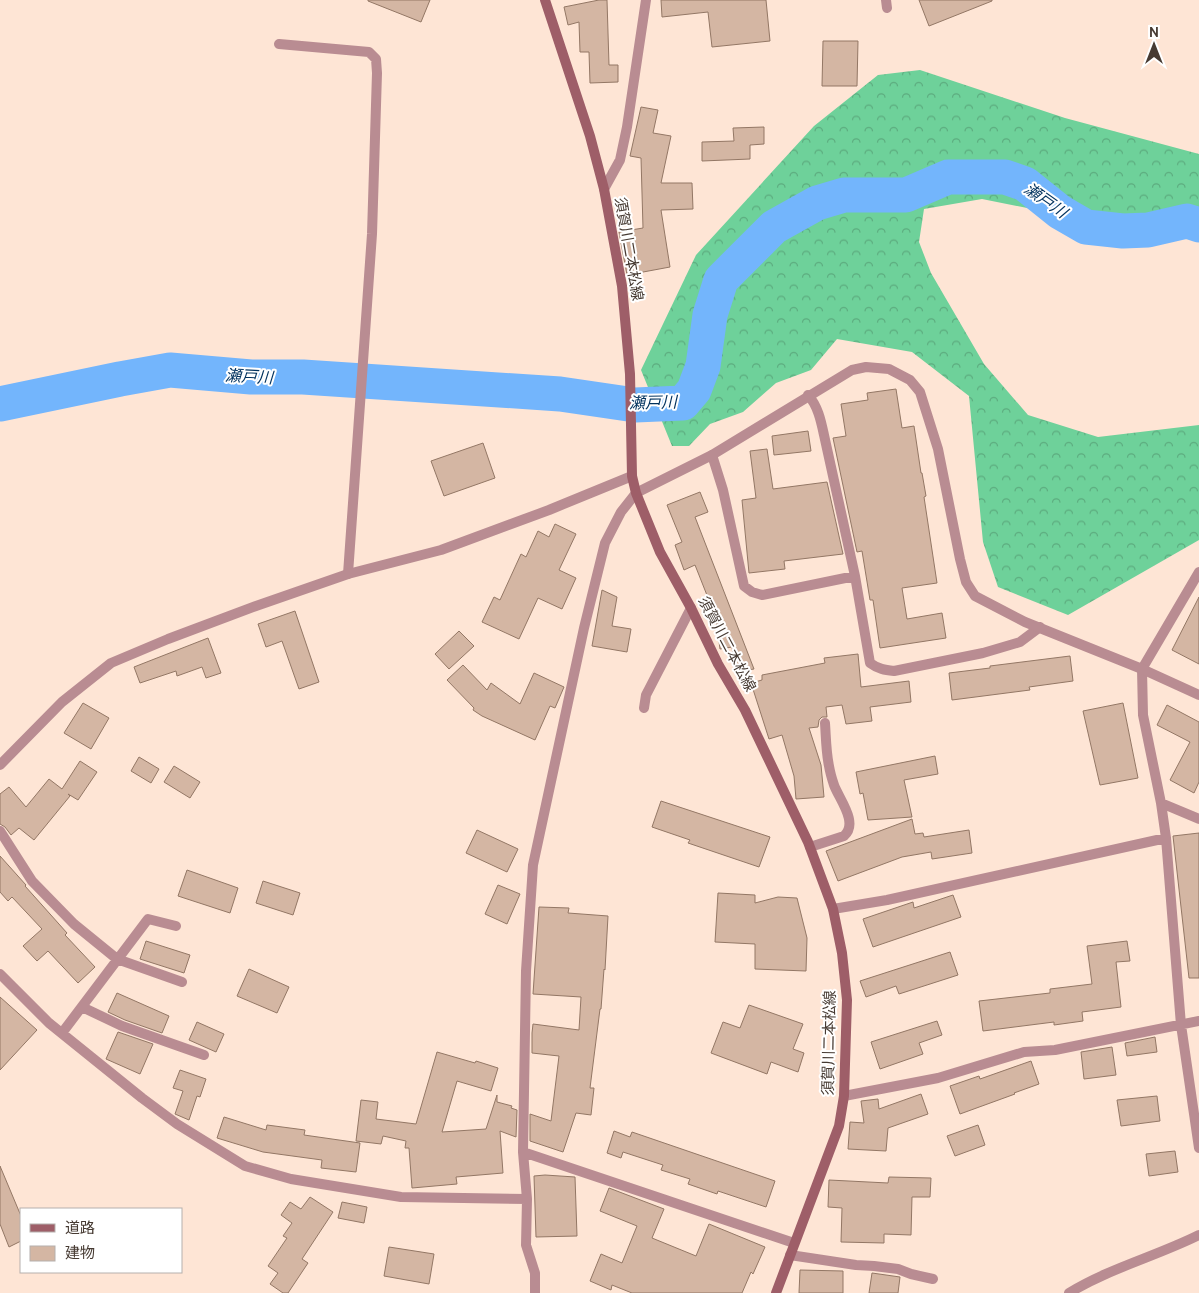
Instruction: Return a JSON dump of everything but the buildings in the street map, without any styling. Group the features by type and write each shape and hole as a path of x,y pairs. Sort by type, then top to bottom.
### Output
{"main road":[{"name":"須賀川二本松線","path":"545,0 579,100 604,190 622,286 630,374 632,476 636,493 660,552 691,608 718,664 745,710 810,847 833,909 842,953 847,1000 844,1096 839,1126 776,1293"}],"street":[{"path":"604,190 620,160 627,127 646,0"},
{"path":"279,44 369,52 376,59 372,234 348,574"},
{"path":"535,1293 535,1273 526,1245 528,1199 523,1152 526,980 533,865 584,628 605,543 621,512 636,493 712,454 852,370 866,367 889,369 901,375 920,392 938,449 966,582 975,596 1004,612 1040,628 1142,669 1199,695"},
{"path":"808,395 813,400 819,414 824,435 855,576 870,663 882,670 894,671 983,653 1020,642 1040,628"},
{"path":"712,454 723,490 744,586 752,592 762,595 855,576"},
{"path":"0,766 62,702 111,663 168,638 348,574 441,550 549,510 632,476"},
{"path":"1199,572 1142,669 1143,715 1161,803 1166,838 1181,1025 1199,1148"},
{"path":"644,708 646,694 691,608"},
{"path":"810,847 844,836 849,827 847,812 834,785 828,764 825,723"},
{"path":"1161,803 1199,819"},
{"path":"0,831 32,882 74,924 117,959 182,982"},
{"path":"833,909 887,900 1166,838"},
{"path":"62,1033 148,919 176,926"},
{"path":"0,974 62,1033 142,1098 177,1124 245,1166 291,1179 401,1197 528,1199"},
{"path":"82,1006 122,1026 204,1055"},
{"path":"844,1096 938,1078 1024,1052 1055,1050 1199,1021"},
{"path":"523,1152 794,1243"},
{"path":"1070,1293 1135,1262 1171,1249 1199,1234"},
{"path":"790,1255 847,1264 898,1269 933,1279"}],"green space":[{"path":"920,70 1065,118 1199,154 1199,217 1087,220 982,199 924,209 919,242 931,273 984,364 1028,415 1098,437 1199,425 1199,540 1068,615 998,587 983,542 969,396 912,352 837,339 811,370 776,383 743,412 710,424 689,446 672,446 641,370 696,255 814,126 878,75"}],"waterway":[{"name":"瀬戸川","path":"0,404 170,370 251,377 303,377 560,394 635,405 683,403 694,390 703,366 710,315 721,280 774,227 817,203 844,195 906,195 948,177 1005,177 1025,184 1060,212 1086,227 1123,231 1148,230 1187,221 1199,225"}]}
